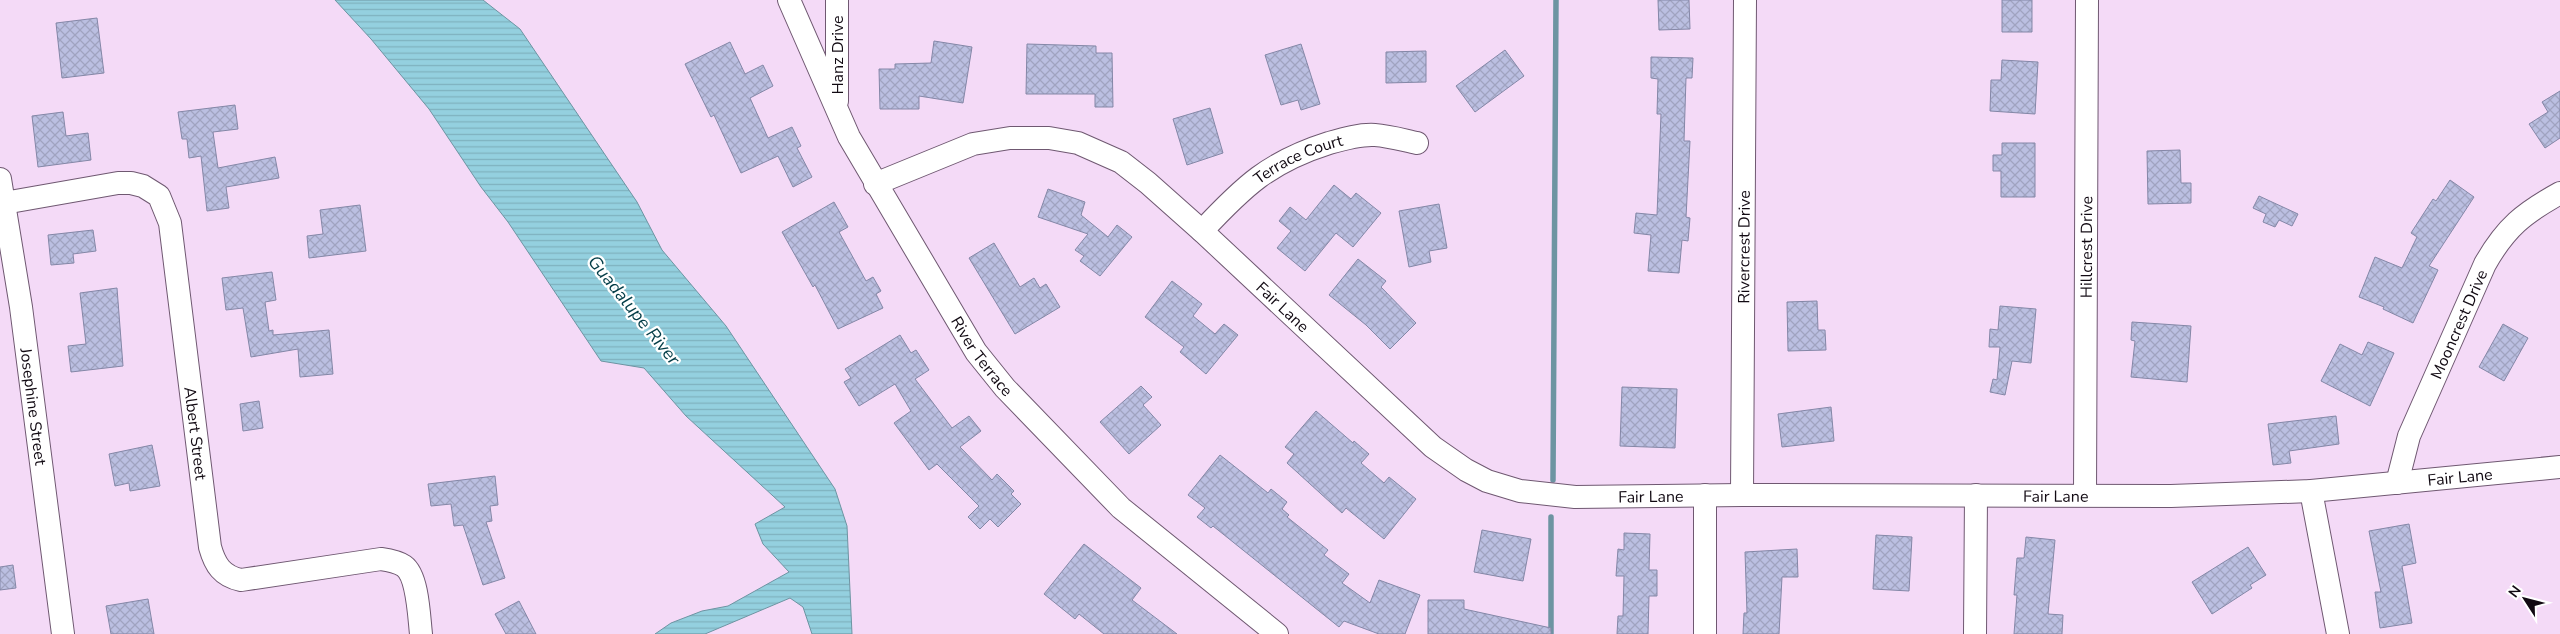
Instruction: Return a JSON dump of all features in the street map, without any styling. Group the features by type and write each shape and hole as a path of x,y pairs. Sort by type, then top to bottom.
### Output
{"street":[{"name":"River Terrace","path":"789,0 849,137 875,184 954,318 1005,388 1121,508 1277,634"},
{"name":"Hanz Drive","path":"837,0 837,110"},
{"name":"Rivercrest Drive","path":"1742,495 1745,0"},
{"name":"Hillcrest Drive","path":"2085,495 2087,0"},
{"name":"Terrace Court","path":"1202,231 1243,188 1268,169 1288,158 1343,139 1374,135 1417,143"},
{"name":"Fair Lane","path":"875,184 973,144 1010,138 1049,138 1078,143 1121,162 1148,183 1202,231 1433,447 1466,470 1487,481 1520,491 1576,497 1706,495 2171,496 2311,491 2560,467"},
{"name":"Josephine Street","path":"0,179 22,307 63,634"},
{"name":"Albert Street","path":"4,204 118,183 143,186 159,196 170,223 210,547 218,568 230,578 241,580 381,559 390,561 404,566 414,583 421,634"},
{"name":"Mooncrest Drive","path":"2397,482 2409,436 2489,257 2496,245 2529,210 2560,194"},
{"path":"2311,491 2338,634"},
{"path":"1705,634 1706,495"},
{"path":"1975,634 1976,495"}],"water":[{"name":"Guadalupe River","path":"335,0 483,0 520,29 637,202 662,250 726,326 835,489 847,526 852,634 812,634 803,607 790,598 705,634 655,634 671,623 702,611 728,606 789,572 763,544 755,524 785,507 686,416 644,368 601,361 508,222 481,187 429,109 371,39"}],"building":[{"path":"1658,0 1689,0 1690,29 1659,30"},
{"path":"2002,0 2032,0 2032,32 2002,32"},
{"path":"97,18 104,73 62,78 56,23"},
{"path":"934,41 972,47 963,103 919,96 919,109 880,109 879,69 895,69 895,64 931,63"},
{"path":"730,42 745,74 763,65 773,86 750,98 768,138 792,127 801,146 797,148 812,177 793,187 778,156 741,173 714,115 711,117 685,64"},
{"path":"1027,44 1096,46 1096,53 1112,53 1113,107 1095,107 1095,94 1026,94"},
{"path":"1301,44 1320,104 1301,110 1298,100 1281,105 1265,55"},
{"path":"1505,50 1524,76 1475,112 1456,86"},
{"path":"1426,51 1426,82 1386,83 1386,52"},
{"path":"1651,57 1693,58 1692,78 1686,78 1684,141 1690,141 1686,217 1690,218 1688,241 1682,240 1679,273 1648,271 1651,235 1634,233 1636,213 1657,215 1661,114 1657,114 1658,79 1651,78"},
{"path":"2002,60 2038,62 2035,114 1990,111 1991,80 2001,80"},
{"path":"2560,91 2560,138 2545,148 2529,124 2548,112 2542,102"},
{"path":"235,105 238,129 213,132 218,168 275,157 279,178 226,187 229,208 207,211 201,156 189,158 187,139 182,139 178,112"},
{"path":"1210,108 1223,153 1187,165 1173,119"},
{"path":"63,112 66,136 88,133 91,160 38,167 32,116"},
{"path":"2002,143 2035,143 2035,197 2001,197 2001,171 1993,171 1993,155 2002,155"},
{"path":"2180,150 2181,183 2191,183 2191,203 2148,204 2147,151"},
{"path":"2450,180 2474,197 2429,266 2438,270 2413,323 2383,309 2384,307 2359,297 2375,257 2402,268 2417,237 2411,233 2433,199 2436,201"},
{"path":"1334,185 1351,199 1356,193 1381,213 1353,247 1336,233 1305,271 1277,248 1291,231 1279,221 1290,207 1306,220"},
{"path":"1048,189 1085,202 1081,215 1108,237 1117,225 1132,237 1100,276 1080,261 1084,256 1075,250 1088,234 1038,217"},
{"path":"2259,196 2298,214 2292,226 2279,220 2275,227 2263,222 2266,214 2253,208"},
{"path":"834,202 848,227 839,232 866,281 873,277 881,291 876,294 883,308 838,329 815,285 813,287 782,232"},
{"path":"1439,204 1447,248 1429,251 1431,262 1409,267 1399,211"},
{"path":"360,205 366,251 309,258 307,236 323,234 320,210"},
{"path":"93,230 96,251 73,254 74,263 51,265 48,235"},
{"path":"994,243 1020,287 1034,278 1040,288 1046,284 1060,307 1015,334 969,258"},
{"path":"1358,259 1386,281 1381,287 1416,323 1390,349 1366,325 1329,295"},
{"path":"272,272 276,300 265,302 269,331 273,330 273,335 329,330 333,374 300,377 298,349 251,357 243,308 226,310 222,278"},
{"path":"1172,281 1202,304 1193,316 1215,334 1224,324 1238,335 1206,374 1180,352 1184,347 1145,317"},
{"path":"117,288 123,366 71,372 68,346 86,344 80,293"},
{"path":"1817,301 1818,330 1825,330 1826,350 1788,351 1787,302"},
{"path":"2000,306 2036,309 2031,363 2012,361 2005,395 1990,392 1993,379 1997,380 2000,347 1989,347 1990,329 1998,330"},
{"path":"2132,322 2191,326 2187,382 2131,377 2135,341 2131,340"},
{"path":"2503,324 2528,338 2504,381 2479,367"},
{"path":"900,335 911,353 916,350 929,370 915,379 952,428 969,416 981,431 960,447 992,480 997,474 1014,491 1011,494 1021,504 998,527 990,519 980,529 968,517 979,506 937,464 929,470 894,423 911,411 895,384 859,406 844,382 851,378 845,369"},
{"path":"2368,342 2394,353 2370,406 2321,381 2340,344 2362,355"},
{"path":"1141,386 1152,397 1143,405 1161,425 1129,454 1100,422"},
{"path":"1622,387 1677,389 1675,448 1620,446"},
{"path":"259,401 263,428 243,431 240,404"},
{"path":"1831,407 1834,441 1782,447 1778,414"},
{"path":"1316,411 1353,443 1354,441 1369,454 1361,463 1384,483 1389,477 1416,499 1384,539 1346,508 1342,513 1287,463 1294,454 1285,447"},
{"path":"2336,416 2339,444 2289,451 2291,463 2273,465 2268,424"},
{"path":"152,445 160,486 130,491 129,483 115,486 109,454"},
{"path":"1220,455 1268,493 1271,489 1287,502 1282,509 1289,515 1287,517 1328,550 1324,555 1349,574 1342,583 1370,603 1379,580 1420,595 1405,634 1379,634 1344,621 1339,627 1213,526 1211,528 1197,517 1205,508 1188,495"},
{"path":"495,476 498,505 490,506 492,521 486,522 505,578 483,585 463,525 454,526 451,504 431,506 428,484"},
{"path":"2409,524 2416,563 2402,566 2412,623 2380,628 2375,592 2381,592 2369,531"},
{"path":"1482,530 1531,539 1523,581 1474,572"},
{"path":"1624,533 1650,534 1649,570 1657,570 1657,596 1649,596 1648,634 1617,634 1618,616 1623,616 1624,576 1616,576 1618,549 1624,550"},
{"path":"1876,535 1912,537 1909,591 1873,589"},
{"path":"2026,537 2055,540 2048,614 2063,615 2062,634 2014,634 2017,595 2014,595 2017,558 2024,558"},
{"path":"1084,544 1141,588 1132,600 1177,634 1104,634 1079,614 1075,619 1044,594"},
{"path":"2248,547 2266,575 2250,585 2252,588 2212,614 2192,582"},
{"path":"1797,549 1798,577 1782,577 1779,634 1743,634 1744,613 1747,613 1745,552"},
{"path":"13,565 16,588 0,590 0,567"},
{"path":"148,599 154,634 111,634 106,606"},
{"path":"1428,600 1464,600 1464,609 1551,628 1551,634 1428,634"},
{"path":"519,601 536,634 506,634 495,614"}],"waterway":[{"path":"1553,480 1556,0"},
{"path":"1551,517 1551,634"}]}
